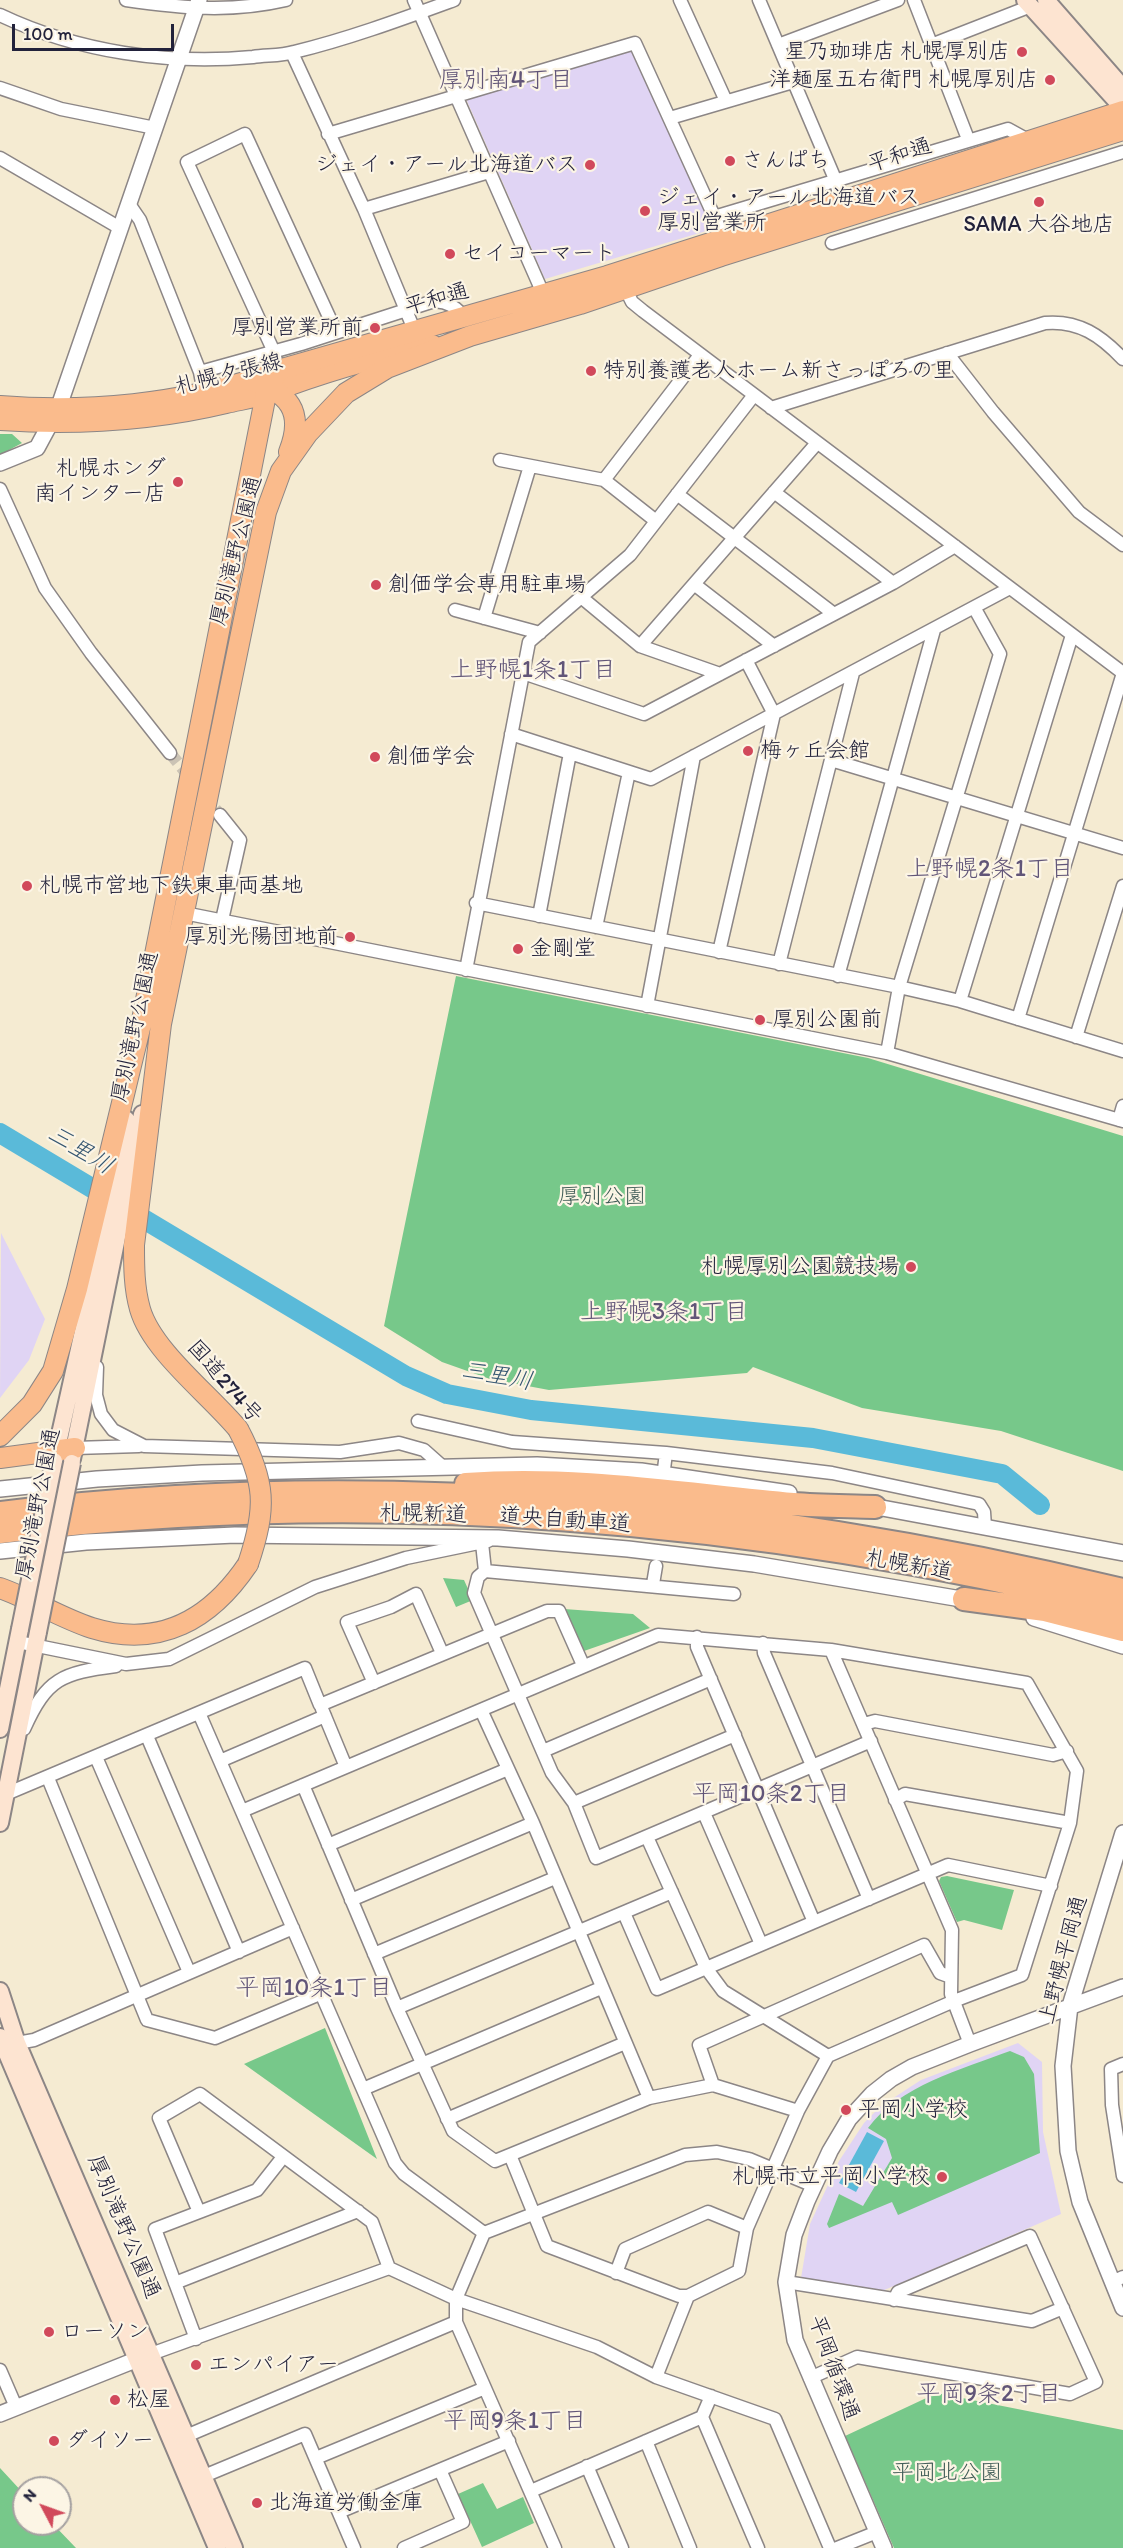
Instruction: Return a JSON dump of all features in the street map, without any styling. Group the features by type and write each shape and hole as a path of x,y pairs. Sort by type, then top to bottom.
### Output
{"highway":[{"path":"339,1493 527,1481 618,1484 794,1504 875,1507"},
{"name":"道央自動車道","path":"0,1513 85,1504 196,1497 339,1493 607,1504 794,1525 1018,1564 1123,1590"},
{"name":"道央自動車道","path":"0,1532 90,1521 336,1512 600,1522 818,1548 946,1568 1123,1609"},
{"path":"964,1599 1045,1610 1123,1630"}],"main road":[{"path":"1034,2 1123,88"},
{"path":"1034,2 1123,109"},
{"name":"平和通","path":"272,379 415,332 466,330 844,208 1028,140 1123,109"},
{"name":"平和通","path":"621,280 724,238 844,208 1123,130"},
{"name":"札幌夕張線","path":"0,420 54,416 164,401 204,393 249,380 272,379 357,363 466,330"},
{"name":"厚別滝野公園通","path":"151,1022 184,913 266,512 281,471 327,411 360,382 466,330"},
{"path":"272,379 290,402 296,418 296,432 281,471"},
{"name":"札幌夕張線","path":"0,406 54,416 126,421 208,407 272,379"},
{"name":"厚別滝野公園通","path":"151,1022 272,379"},
{"name":"国道274号","path":"0,1436 32,1404 53,1371 104,1234 129,1142 151,1022"},
{"name":"国道274号","path":"0,1588 92,1628 130,1635 155,1633 202,1615 233,1586 248,1564 261,1526 262,1506 253,1457 238,1429 216,1403 182,1370 148,1328 140,1310 135,1281 129,1142 151,1022"},
{"name":"厚別滝野公園通","path":"0,1823 36,1638 64,1456 104,1234 129,1142"},
{"name":"厚別滝野公園通","path":"0,1729 19,1636 98,1330 104,1234"},
{"path":"0,1458 64,1456"},
{"name":"厚別滝野公園通","path":"0,1991 5,2042 180,2439 218,2548"},
{"name":"厚別滝野公園通","path":"180,2439 204,2476 234,2548"}],"street":[{"path":"126,0 258,6 286,0"},
{"path":"414,0 546,303"},
{"path":"0,15 46,33 99,49 177,60 238,58 292,53 454,0"},
{"path":"680,0 726,101"},
{"path":"759,0 835,179 844,208"},
{"path":"778,45 898,0"},
{"path":"914,0 968,139"},
{"path":"931,45 1034,2"},
{"path":"0,463 37,448 54,416 197,5"},
{"path":"328,134 635,43 724,238"},
{"path":"292,53 364,209 408,310 415,332"},
{"path":"669,118 793,82"},
{"path":"0,88 61,109 155,128"},
{"path":"714,217 968,139 1008,129 1028,140"},
{"path":"272,379 187,162 245,134 336,332"},
{"path":"832,243 1123,152"},
{"path":"0,158 120,228"},
{"path":"364,209 489,172"},
{"path":"129,204 140,220 200,372 204,393"},
{"path":"621,280 639,309 1123,673 1018,1019"},
{"path":"200,372 272,379 336,332 439,300 455,308 466,330"},
{"path":"771,408 1028,327 1060,322 1095,334 1123,359"},
{"path":"947,353 993,412 1079,512 1123,544"},
{"path":"604,480 700,355"},
{"path":"465,969 476,903 529,642 630,555 754,395"},
{"path":"640,646 817,443"},
{"path":"500,460 604,480 656,521"},
{"path":"484,618 530,466"},
{"path":"0,489 45,588 91,653 170,753"},
{"path":"774,492 893,583"},
{"path":"677,494 834,614"},
{"path":"523,673 644,714 893,583 955,546"},
{"path":"694,584 774,646"},
{"path":"511,734 651,779 975,609 1010,588"},
{"path":"581,597 640,646 720,674"},
{"path":"887,1053 899,987 999,654 975,609"},
{"path":"455,610 540,633"},
{"path":"838,975 934,630"},
{"path":"960,1001 1072,634"},
{"path":"719,952 774,714 746,660"},
{"path":"779,964 853,673"},
{"path":"539,916 570,753"},
{"path":"647,1006 694,756"},
{"path":"831,760 1123,848"},
{"path":"596,927 629,772"},
{"path":"220,814 240,840 222,920"},
{"path":"1076,1037 1123,886"},
{"path":"476,903 899,987 960,1001 1123,1051"},
{"path":"184,913 887,1053 1121,1121 1123,1106"},
{"path":"98,1330 96,1395 100,1414 113,1430 144,1446"},
{"path":"418,1421 512,1442 666,1453 832,1473 979,1504 984,1512 985,1527"},
{"path":"64,1456 144,1446 331,1452 399,1443 424,1450 442,1466"},
{"path":"664,1469 666,1453"},
{"name":"札幌新道","path":"0,1489 97,1479 202,1473 537,1465 641,1471 875,1507 1123,1553"},
{"name":"札幌新道","path":"0,1551 96,1541 235,1535 498,1538 628,1549 754,1564 964,1599 1123,1646"},
{"path":"13,1756 32,1711 45,1689 61,1678 82,1670 169,1659 315,1587 406,1558 498,1538"},
{"path":"482,1543 485,1570"},
{"path":"653,1584 656,1566"},
{"path":"734,1594 653,1584 485,1570 478,1577 474,1593 552,1773 574,1803 596,1858 871,1741"},
{"path":"374,1683 346,1622 391,1607 416,1594 442,1653"},
{"path":"220,1761 374,1683 547,1611 559,1611 583,1665"},
{"path":"242,1811 658,1635 831,1650 1027,1683 1068,1751 1077,1771 1070,1823 1022,1975 954,2001 828,2056 798,2111 747,2228 739,2271 688,2296 679,2296 547,2246 510,2155"},
{"path":"19,1636 36,1638 126,1664"},
{"path":"697,1637 697,1647 814,1922"},
{"path":"763,1643 764,1653 869,1899"},
{"path":"831,1650 952,1930 951,1994 970,2044"},
{"path":"6,1794 305,1668 346,1767"},
{"path":"543,1751 711,1679"},
{"path":"481,1710 532,1823 649,2098"},
{"path":"199,1713 395,2163 404,2174 484,2233"},
{"path":"864,1724 875,1720 1053,1755 1068,1751"},
{"path":"574,1803 735,1735"},
{"path":"147,1736 239,1952"},
{"path":"96,1757 189,1972"},
{"path":"328,1845 508,1769"},
{"path":"48,1778 147,2020 215,2038 321,1993"},
{"path":"303,1785 397,2008 453,2131 495,2161 649,2098 713,2085 798,2111"},
{"path":"895,1800 905,1794 1070,1823"},
{"path":"704,1812 761,1944"},
{"path":"351,1900 532,1823"},
{"name":"上野幌平岡通","path":"1123,1833 1070,2006 1063,2066 1068,2151 1080,2202 1117,2279 1123,2308"},
{"path":"647,1837 706,1968 723,1991 828,2056"},
{"path":"624,1913 657,1989 948,1865 1051,1886"},
{"path":"374,1954 555,1878"},
{"path":"397,2008 672,1892"},
{"path":"5,2042 34,2040 293,1928"},
{"path":"713,2085 699,2044 924,1945 940,1973 951,1977"},
{"name":"平岡循環通","path":"884,2548 795,2340 786,2282 794,2235 814,2186 849,2119 872,2094 912,2067 1123,1987"},
{"path":"363,2089 601,1988"},
{"path":"447,2119 625,2043"},
{"path":"1123,2064 1111,2069 1123,2176"},
{"path":"199,2212 159,2118 200,2094 372,2222 389,2268 456,2299 597,2347 656,2377 775,2419 830,2548"},
{"path":"555,2548 456,2322 456,2299 484,2233 685,2155 717,2152 749,2159 814,2186"},
{"path":"196,2339 155,2229 257,2190 283,2157"},
{"path":"175,2283 358,2211"},
{"path":"616,2273 625,2249 708,2212 747,2228"},
{"path":"810,2378 857,2357 1070,2394 1096,2382 1030,2236 898,2292 894,2300"},
{"path":"0,2414 144,2357 389,2268"},
{"path":"786,2282 1032,2321 1063,2308"},
{"path":"656,2377 688,2296"},
{"path":"180,2439 456,2322"},
{"path":"0,2370 16,2407"},
{"path":"316,2458 485,2388"},
{"path":"531,2491 702,2417 711,2396"},
{"path":"702,2417 758,2548"},
{"path":"204,2476 305,2434 354,2548"},
{"path":"646,2440 690,2548"},
{"path":"339,2512 509,2441"},
{"path":"587,2466 622,2548"},
{"path":"404,2548 463,2522 440,2470"},
{"path":"837,2548 877,2532"}],"shaded area":[{"name":"ジェイ・アール北海道バス","path":"627,49 633,52 713,229 545,279 467,101 469,97"},
{"path":"1,1233 45,1319 29,1360 0,1398"},
{"name":"札幌市立平岡小学校","path":"1018,2043 1042,2062 1043,2132 1061,2214 882,2291 801,2278 810,2224 839,2161 864,2123 881,2106 921,2080"}],"green space":[{"path":"0,434 12,434 22,443 0,455"},
{"name":"厚別公園","path":"456,976 868,1058 1123,1136 1123,1471 1001,1431 862,1408 753,1367 747,1373 549,1390 490,1379 442,1362 384,1326"},
{"path":"443,1578 464,1580 473,1600 456,1607"},
{"path":"564,1609 633,1614 650,1628 584,1651"},
{"path":"947,1876 1014,1890 1002,1930 964,1920 957,1922 939,1881 941,1877"},
{"path":"325,2028 377,2159 244,2064"},
{"path":"1010,2051 1024,2057 1034,2074 1040,2153 898,2215 892,2202 829,2228 827,2224 839,2194 863,2206 892,2158 886,2139 868,2128 881,2113 914,2090 952,2072"},
{"name":"平岡北公園","path":"937,2393 1123,2430 1123,2548 894,2548 845,2436"},
{"path":"0,2468 12,2481 12,2536 64,2536 76,2548 0,2548"},
{"path":"483,2483 497,2509 523,2497 534,2523 482,2547 458,2494"}],"water":[{"path":"867,2132 884,2141 856,2192 839,2183"}],"waterway":[{"name":"三里川","path":"0,1133 406,1376 447,1394 531,1410 813,1438 1002,1474 1040,1505"}],"tunnel":[{"path":"170,753 220,815"}],"place":[{"name":"星乃珈琲店 札幌厚別店","path":"1022,52"},
{"name":"洋麺屋五右衛門 札幌厚別店","path":"1050,80"},
{"name":"さんぱち","path":"730,161"},
{"name":"ジェイ・アール北海道バス","path":"590,165"},
{"name":"SAMA 大谷地店","path":"1039,202"},
{"name":"ジェイ・アール北海道バス 厚別営業所","path":"645,211"},
{"name":"セイコーマート","path":"450,254"},
{"name":"厚別営業所前","path":"375,328"},
{"name":"特別養護老人ホーム新さっぽろの里","path":"591,371"},
{"name":"札幌ホンダ 南インター店","path":"178,482"},
{"name":"創価学会専用駐車場","path":"376,585"},
{"name":"梅ヶ丘会館","path":"748,751"},
{"name":"創価学会","path":"375,757"},
{"name":"札幌市営地下鉄東車両基地","path":"27,886"},
{"name":"厚別光陽団地前","path":"350,937"},
{"name":"金剛堂","path":"518,949"},
{"name":"厚別公園前","path":"760,1020"},
{"name":"札幌厚別公園競技場","path":"911,1267"},
{"name":"平岡小学校","path":"846,2110"},
{"name":"札幌市立平岡小学校","path":"942,2177"},
{"name":"ローソン","path":"49,2332"},
{"name":"エンパイアー","path":"196,2365"},
{"name":"松屋","path":"115,2400"},
{"name":"ダイソー","path":"54,2441"},
{"name":"北海道労働金庫","path":"257,2503"}],"district":[{"name":"厚別南4丁目","path":"506,81"},
{"name":"上野幌1条1丁目","path":"533,671"},
{"name":"上野幌2条1丁目","path":"990,870"},
{"name":"上野幌3条1丁目","path":"664,1313"},
{"name":"平岡10条2丁目","path":"771,1795"},
{"name":"平岡10条1丁目","path":"314,1989"},
{"name":"平岡9条2丁目","path":"989,2395"},
{"name":"平岡9条1丁目","path":"515,2422"}]}
